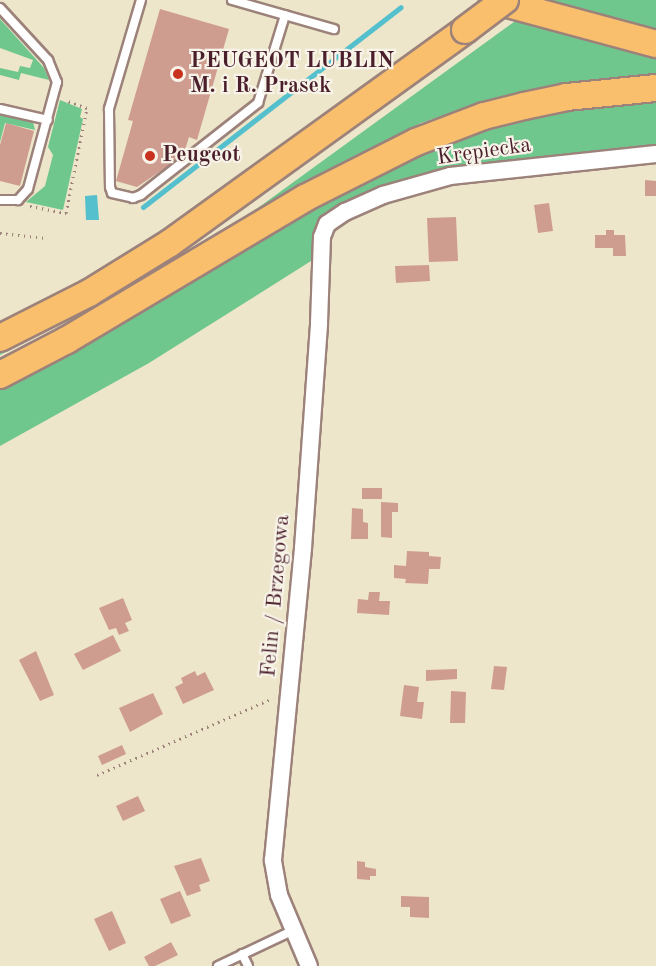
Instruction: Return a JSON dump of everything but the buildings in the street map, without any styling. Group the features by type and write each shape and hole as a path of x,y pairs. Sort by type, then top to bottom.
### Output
{"main road":[{"path":"493,0 656,44"},
{"path":"0,338 89,293 170,243 505,0"},
{"path":"0,375 67,340 326,187 416,142 484,116 524,106 567,97 656,88"}],"street":[{"name":"Krępiecka","path":"327,224 363,203 383,195 450,176 656,154"},
{"name":"Felin / Brzegowa","path":"309,966 292,931 274,879 273,860 303,548 319,323 322,237 327,224"}],"lane":[{"path":"141,0 109,109 110,187 112,194 133,198 141,195 258,104 285,15"},
{"path":"232,0 334,29"},
{"path":"0,8 48,60 55,72 57,82 28,189 18,200 0,200"},
{"path":"0,110 48,120"},
{"path":"218,966 292,931"},
{"path":"242,954 248,966"}],"path":[{"path":"18,200 23,204 66,213 87,108 56,95"},
{"path":"0,233 46,238"},
{"path":"97,775 270,699 290,694"}],"green space":[{"path":"543,0 656,0 656,32 542,1"},
{"path":"0,19 44,68 49,80 21,73 19,80 0,75 0,68 18,72 20,66 30,68 33,60 0,48"},
{"path":"518,19 656,59 656,75 581,81 544,87 468,107 421,123 324,174 215,239"},
{"path":"656,98 656,149 430,175 316,230 311,261 149,363 0,446 0,385 312,207 458,135 529,115"},
{"path":"60,100 82,109 80,117 83,119 63,210 26,202 45,186 53,155 48,147"},
{"path":"0,115 33,122 35,130 5,123 0,142"},
{"path":"83,311 0,355 0,349"}],"water":[{"path":"97,195 99,220 86,220 85,196"}],"waterway":[{"path":"143,207 401,7"}],"place":[{"name":"PEUGEOT LUBLIN M. i R. Prasek","path":"178,74"},
{"name":"Peugeot","path":"150,156"}]}
